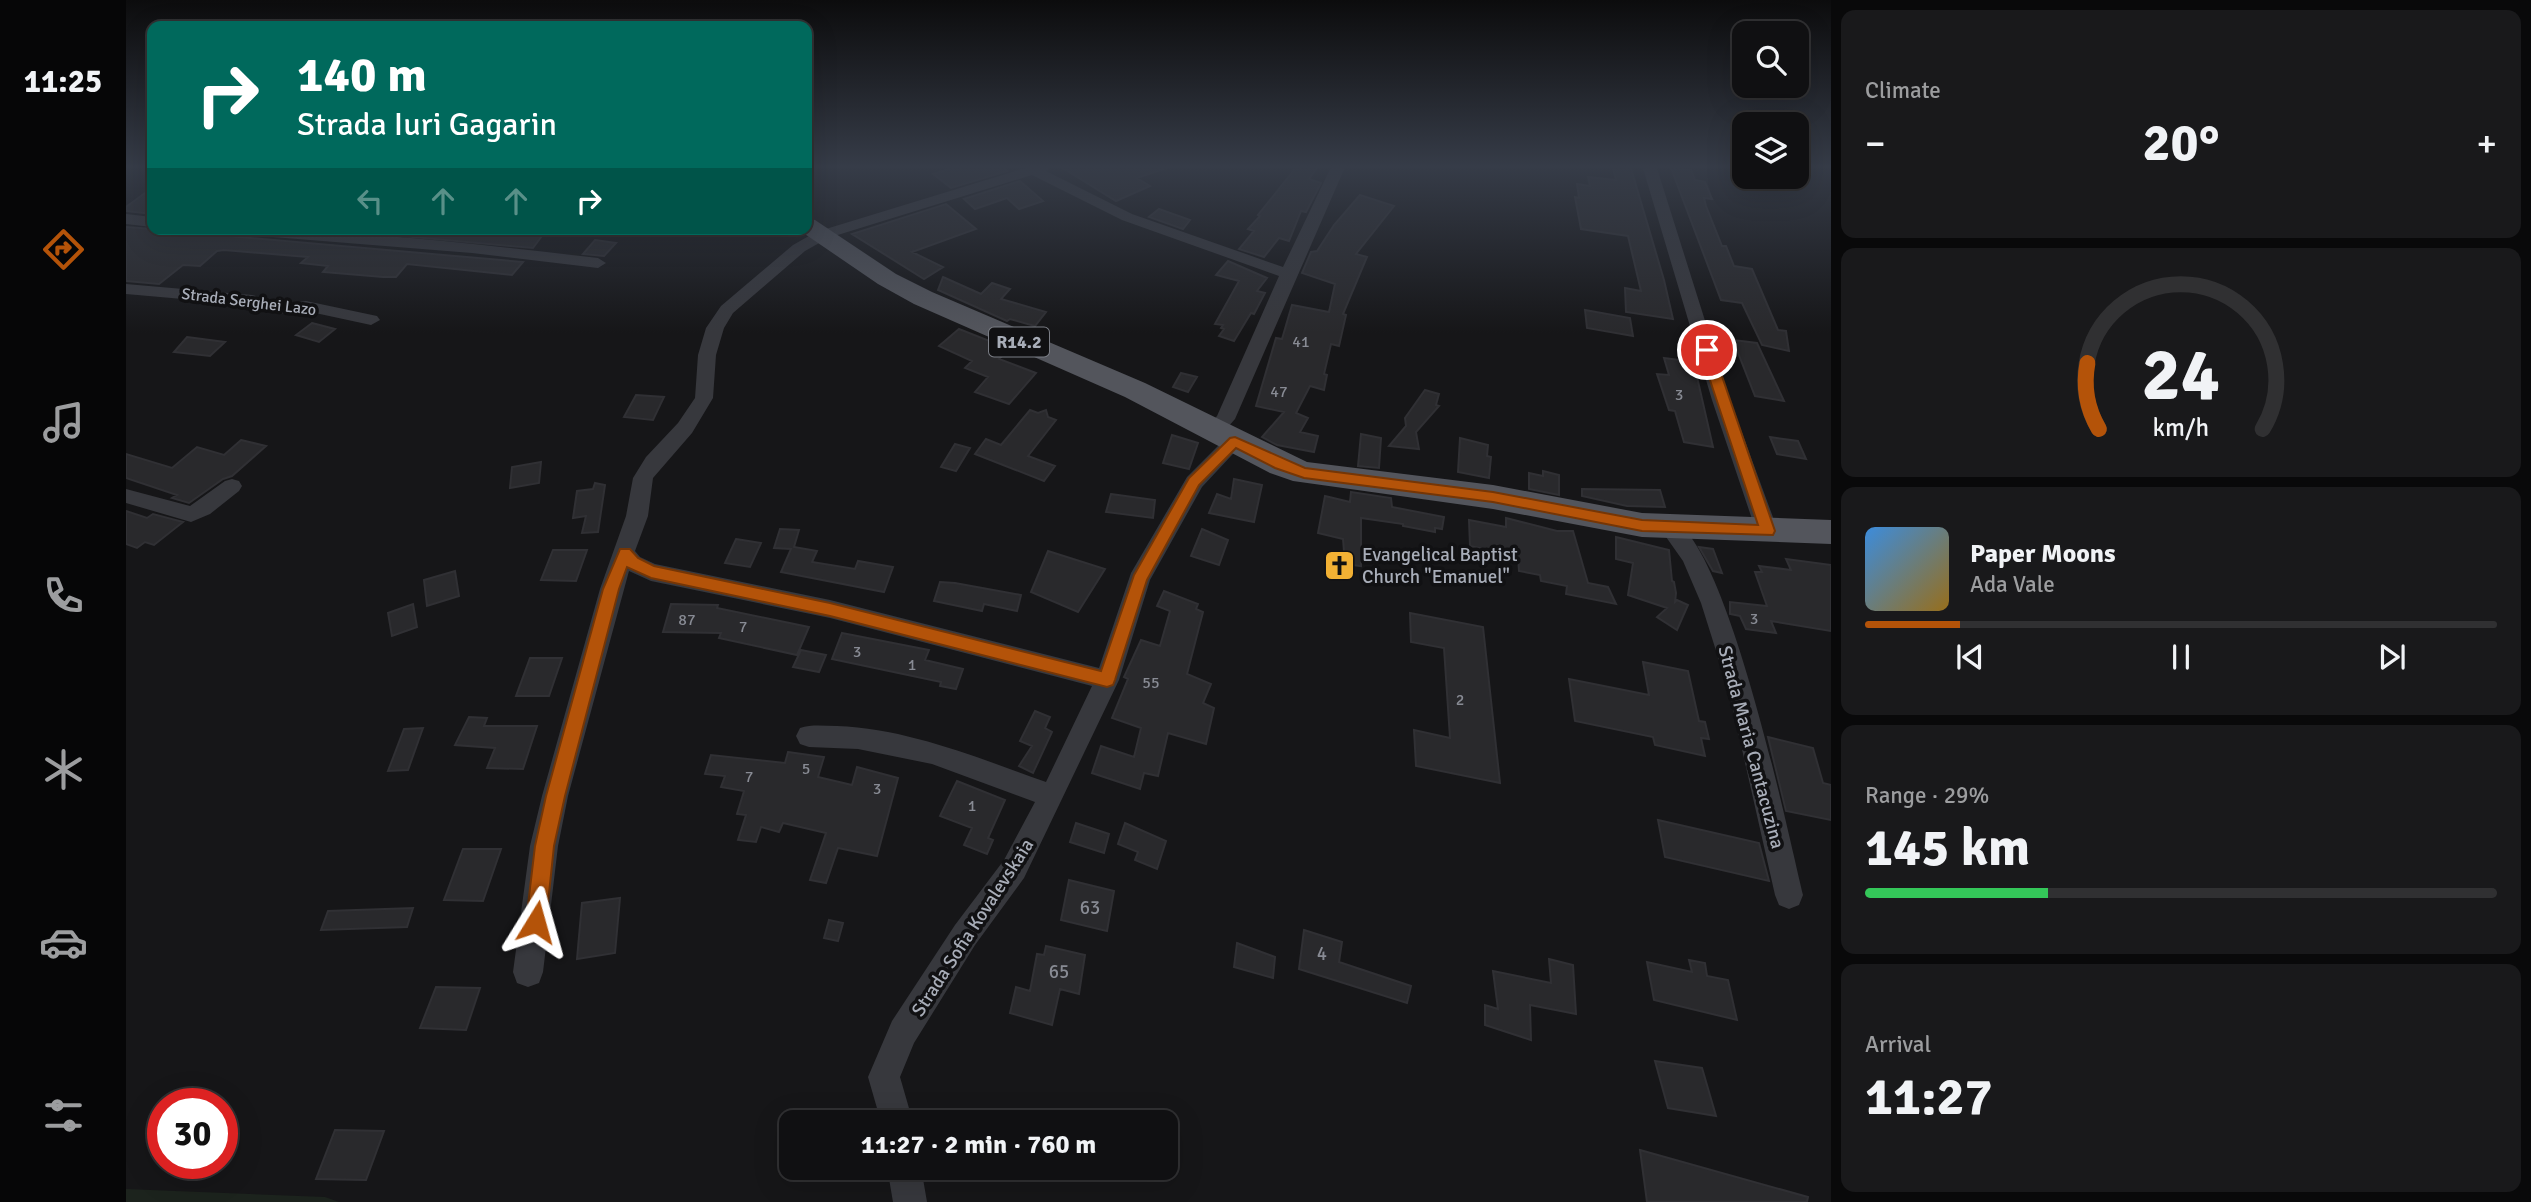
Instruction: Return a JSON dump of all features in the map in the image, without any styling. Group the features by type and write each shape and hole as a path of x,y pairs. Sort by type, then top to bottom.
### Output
{"main road":[{"name":"R14.2","path":"813,230 887,279 923,298 1135,390 1280,465 1304,472 1493,497 1642,525 1831,533"}],"street":[{"path":"813,230 846,221"},
{"path":"1139,221 1288,274"},
{"name":"Strada Sofia Kovalevskaia","path":"894,1110 884,1077 903,1032 965,935 1014,869 1052,796 1107,680 1139,579 1194,482 1224,436 1225,419 1313,221"},
{"path":"1666,221 1721,400 1768,531"},
{"path":"311,235 472,248 598,263"},
{"path":"528,972 544,846 555,796 611,589 637,516 643,478 653,461 685,428 704,398 706,355 715,328 727,310 799,248 809,235"},
{"name":"Strada Serghei Lazo","path":"126,289 252,300 285,309 306,306 371,320"},
{"path":"126,496 191,514 203,509 232,486"},
{"name":"Strada Maria Cantacuzina","path":"1670,527 1692,558 1712,603 1741,692 1789,895"},
{"path":"625,553 632,563 651,572 830,609 1107,680"},
{"path":"809,736 858,738 932,753 1052,796"},
{"path":"906,1180 910,1202"}],"shaded area":[{"path":"126,1189 325,1197 339,1202 126,1202"}],"building":[{"path":"892,221 967,221 976,229 912,252 943,267 924,279 852,234"},
{"path":"1161,221 1189,221 1183,229"},
{"path":"1255,221 1297,221 1289,241 1279,238 1264,257 1239,249 1254,231 1248,229"},
{"path":"1337,221 1382,221 1356,254 1367,257 1343,314 1346,315 1339,346 1331,344 1324,374 1327,375 1324,390 1310,386 1296,413 1308,418 1300,432 1318,436 1314,452 1277,445 1262,437 1284,412 1256,406 1276,338 1282,339 1292,305 1329,312 1335,284 1302,273 1311,252 1317,251"},
{"path":"1580,221 1647,221 1673,319 1626,312 1625,288 1641,291 1628,236 1581,229"},
{"path":"1691,221 1712,221 1734,266 1752,269 1778,330 1786,331 1789,351 1762,345 1742,303 1721,300"},
{"path":"126,227 147,229 147,235 228,236 523,262 512,275 407,264 396,277 383,277 323,272 328,266 301,263 308,257 224,250 217,251 200,266 183,265 159,284 126,281"},
{"path":"391,235 543,235 533,248"},
{"path":"595,240 616,243 604,256 583,254"},
{"path":"1228,261 1267,278 1257,291 1265,293 1254,314 1251,313 1234,341 1219,336 1224,329 1221,328 1223,325 1215,324 1239,281 1216,275"},
{"path":"943,277 981,294 992,283 1010,289 1001,299 1046,312 1035,326 1010,319 1007,321 938,290"},
{"path":"1585,310 1630,318 1633,336 1587,328"},
{"path":"312,323 335,329 319,342 296,335"},
{"path":"959,329 1010,349 999,359 1036,373 1009,404 975,392 988,377 965,368 972,361 939,346"},
{"path":"187,337 225,342 210,356 174,352"},
{"path":"1733,340 1757,343 1784,401 1755,396"},
{"path":"1664,358 1687,361 1688,365 1695,368 1713,447 1684,442 1675,411 1669,410 1657,374 1669,375"},
{"path":"1181,373 1197,377 1188,392 1173,387"},
{"path":"1425,390 1439,394 1436,405 1439,406 1416,432 1419,449 1389,446 1406,426 1405,418"},
{"path":"636,395 664,397 653,420 624,417"},
{"path":"1030,410 1038,413 1046,410 1048,417 1056,420 1028,456 1055,466 1044,481 975,454 986,439 1001,445"},
{"path":"1361,434 1381,438 1379,468 1358,466"},
{"path":"1172,435 1198,443 1189,469 1163,463"},
{"path":"1770,437 1798,441 1806,459 1777,454"},
{"path":"1460,438 1488,445 1487,456 1491,457 1489,478 1458,472"},
{"path":"241,440 266,446 232,476 223,479 189,503 172,498 177,495 126,478 126,454 172,468 197,447 224,455"},
{"path":"955,444 970,448 956,471 941,467"},
{"path":"541,462 539,483 510,488 512,467"},
{"path":"1543,471 1559,475 1559,495 1529,489 1529,473 1543,476"},
{"path":"1234,479 1262,485 1254,522 1209,513 1217,494 1231,499"},
{"path":"595,483 605,485 598,532 582,533 586,516 573,518 577,491 593,489"},
{"path":"1582,489 1660,490 1665,507 1627,506 1582,496"},
{"path":"1351,492 1391,498 1392,507 1444,517 1442,529 1435,528 1435,532 1361,518 1361,566 1345,564 1343,539 1318,533 1325,496 1350,502"},
{"path":"1111,494 1155,500 1153,518 1106,512"},
{"path":"126,511 147,518 153,514 183,522 154,545 145,542 137,548 126,544"},
{"path":"1506,518 1557,531 1573,531 1588,583 1608,587 1616,604 1566,594 1567,586 1541,581 1540,575 1519,571 1518,556 1470,546 1469,520 1506,527"},
{"path":"780,529 799,530 794,547 817,551 812,562 855,569 858,561 893,567 884,592 781,572 791,549 774,548"},
{"path":"1202,529 1228,540 1219,565 1191,556"},
{"path":"1616,537 1669,550 1675,602 1677,600 1688,605 1677,630 1657,617 1667,608 1628,595 1633,563 1616,559"},
{"path":"736,539 761,543 750,567 725,563"},
{"path":"1699,547 1713,549 1722,573 1713,571"},
{"path":"553,550 587,550 576,581 541,580"},
{"path":"1048,551 1105,569 1078,612 1031,592"},
{"path":"1786,559 1831,565 1831,631 1771,621 1776,633 1746,629 1740,616 1730,614 1730,602 1767,606 1755,572 1762,572 1759,566 1791,570"},
{"path":"455,571 459,596 427,606 424,580"},
{"path":"940,582 1021,595 1017,611 984,604 982,611 934,601"},
{"path":"1164,591 1198,604 1196,609 1203,612 1187,674 1211,684 1203,703 1214,708 1206,744 1168,733 1158,776 1144,773 1140,789 1092,773 1101,746 1134,757 1141,728 1112,718 1128,679 1124,677 1141,640 1160,646 1170,611 1157,606"},
{"path":"413,604 417,627 392,636 388,613"},
{"path":"671,604 718,605 717,608 809,627 797,655 719,638 721,633 663,632"},
{"path":"1410,613 1483,627 1500,783 1416,766 1414,730 1450,738 1444,648 1411,642"},
{"path":"842,633 929,650 925,660 963,669 956,689 940,686 941,682 832,659"},
{"path":"801,650 826,655 819,672 793,667"},
{"path":"530,658 562,658 549,696 516,696"},
{"path":"1643,662 1688,671 1699,721 1705,722 1709,739 1701,738 1705,756 1655,745 1653,737 1575,721 1569,679 1649,695"},
{"path":"1035,711 1050,717 1045,728 1052,732 1033,773 1019,766 1032,746 1020,741"},
{"path":"469,717 487,718 484,726 537,726 523,769 487,768 495,748 455,745"},
{"path":"423,728 408,770 388,771 404,729"},
{"path":"1768,737 1813,748 1823,783 1831,785 1831,820 1786,811"},
{"path":"788,752 824,757 818,777 852,785 857,767 898,778 877,856 838,848 826,883 810,880 826,833 783,823 779,832 761,827 756,842 738,840 746,815 737,814 744,791 721,787 725,776 705,774 711,755 785,763"},
{"path":"957,781 1005,800 988,838 993,840 987,854 964,845 972,828 940,816"},
{"path":"1658,820 1759,843 1769,881 1665,857"},
{"path":"1076,823 1109,834 1104,853 1070,842"},
{"path":"1125,823 1166,841 1157,869 1135,860 1138,852 1118,844"},
{"path":"463,849 501,849 483,901 444,900"},
{"path":"1069,880 1114,891 1107,931 1061,920"},
{"path":"620,898 615,953 577,959 582,903"},
{"path":"413,908 407,927 321,930 328,911"},
{"path":"829,920 843,923 838,941 824,938"},
{"path":"1304,930 1342,942 1339,962 1411,986 1407,1003 1299,969"},
{"path":"1237,943 1275,957 1273,978 1234,967"},
{"path":"1046,946 1085,955 1079,994 1060,989 1052,1025 1010,1013 1016,987 1030,991 1037,954 1044,955"},
{"path":"1549,959 1573,965 1576,1014 1530,1005 1531,1040 1485,1025 1485,1005 1498,1009 1493,971 1551,983"},
{"path":"1689,960 1705,963 1707,976 1728,980 1737,1020 1654,1000 1647,962 1692,972"},
{"path":"436,987 480,988 466,1030 420,1028"},
{"path":"1655,1061 1702,1068 1716,1116 1668,1108"},
{"path":"335,1130 384,1131 366,1180 316,1179"},
{"path":"1640,1150 1808,1197 1807,1202 1647,1202"}],"place":[{"name":"Evangelical Baptist Church \"Emanuel\"","path":"1339,565"}],"route":[{"path":"536,922 544,846 555,796 611,589 625,553 632,563 651,572 830,609 1107,680 1139,579 1194,482 1235,441 1280,465 1331,477 1493,497 1642,525 1768,531 1721,400 1707,350"}]}
